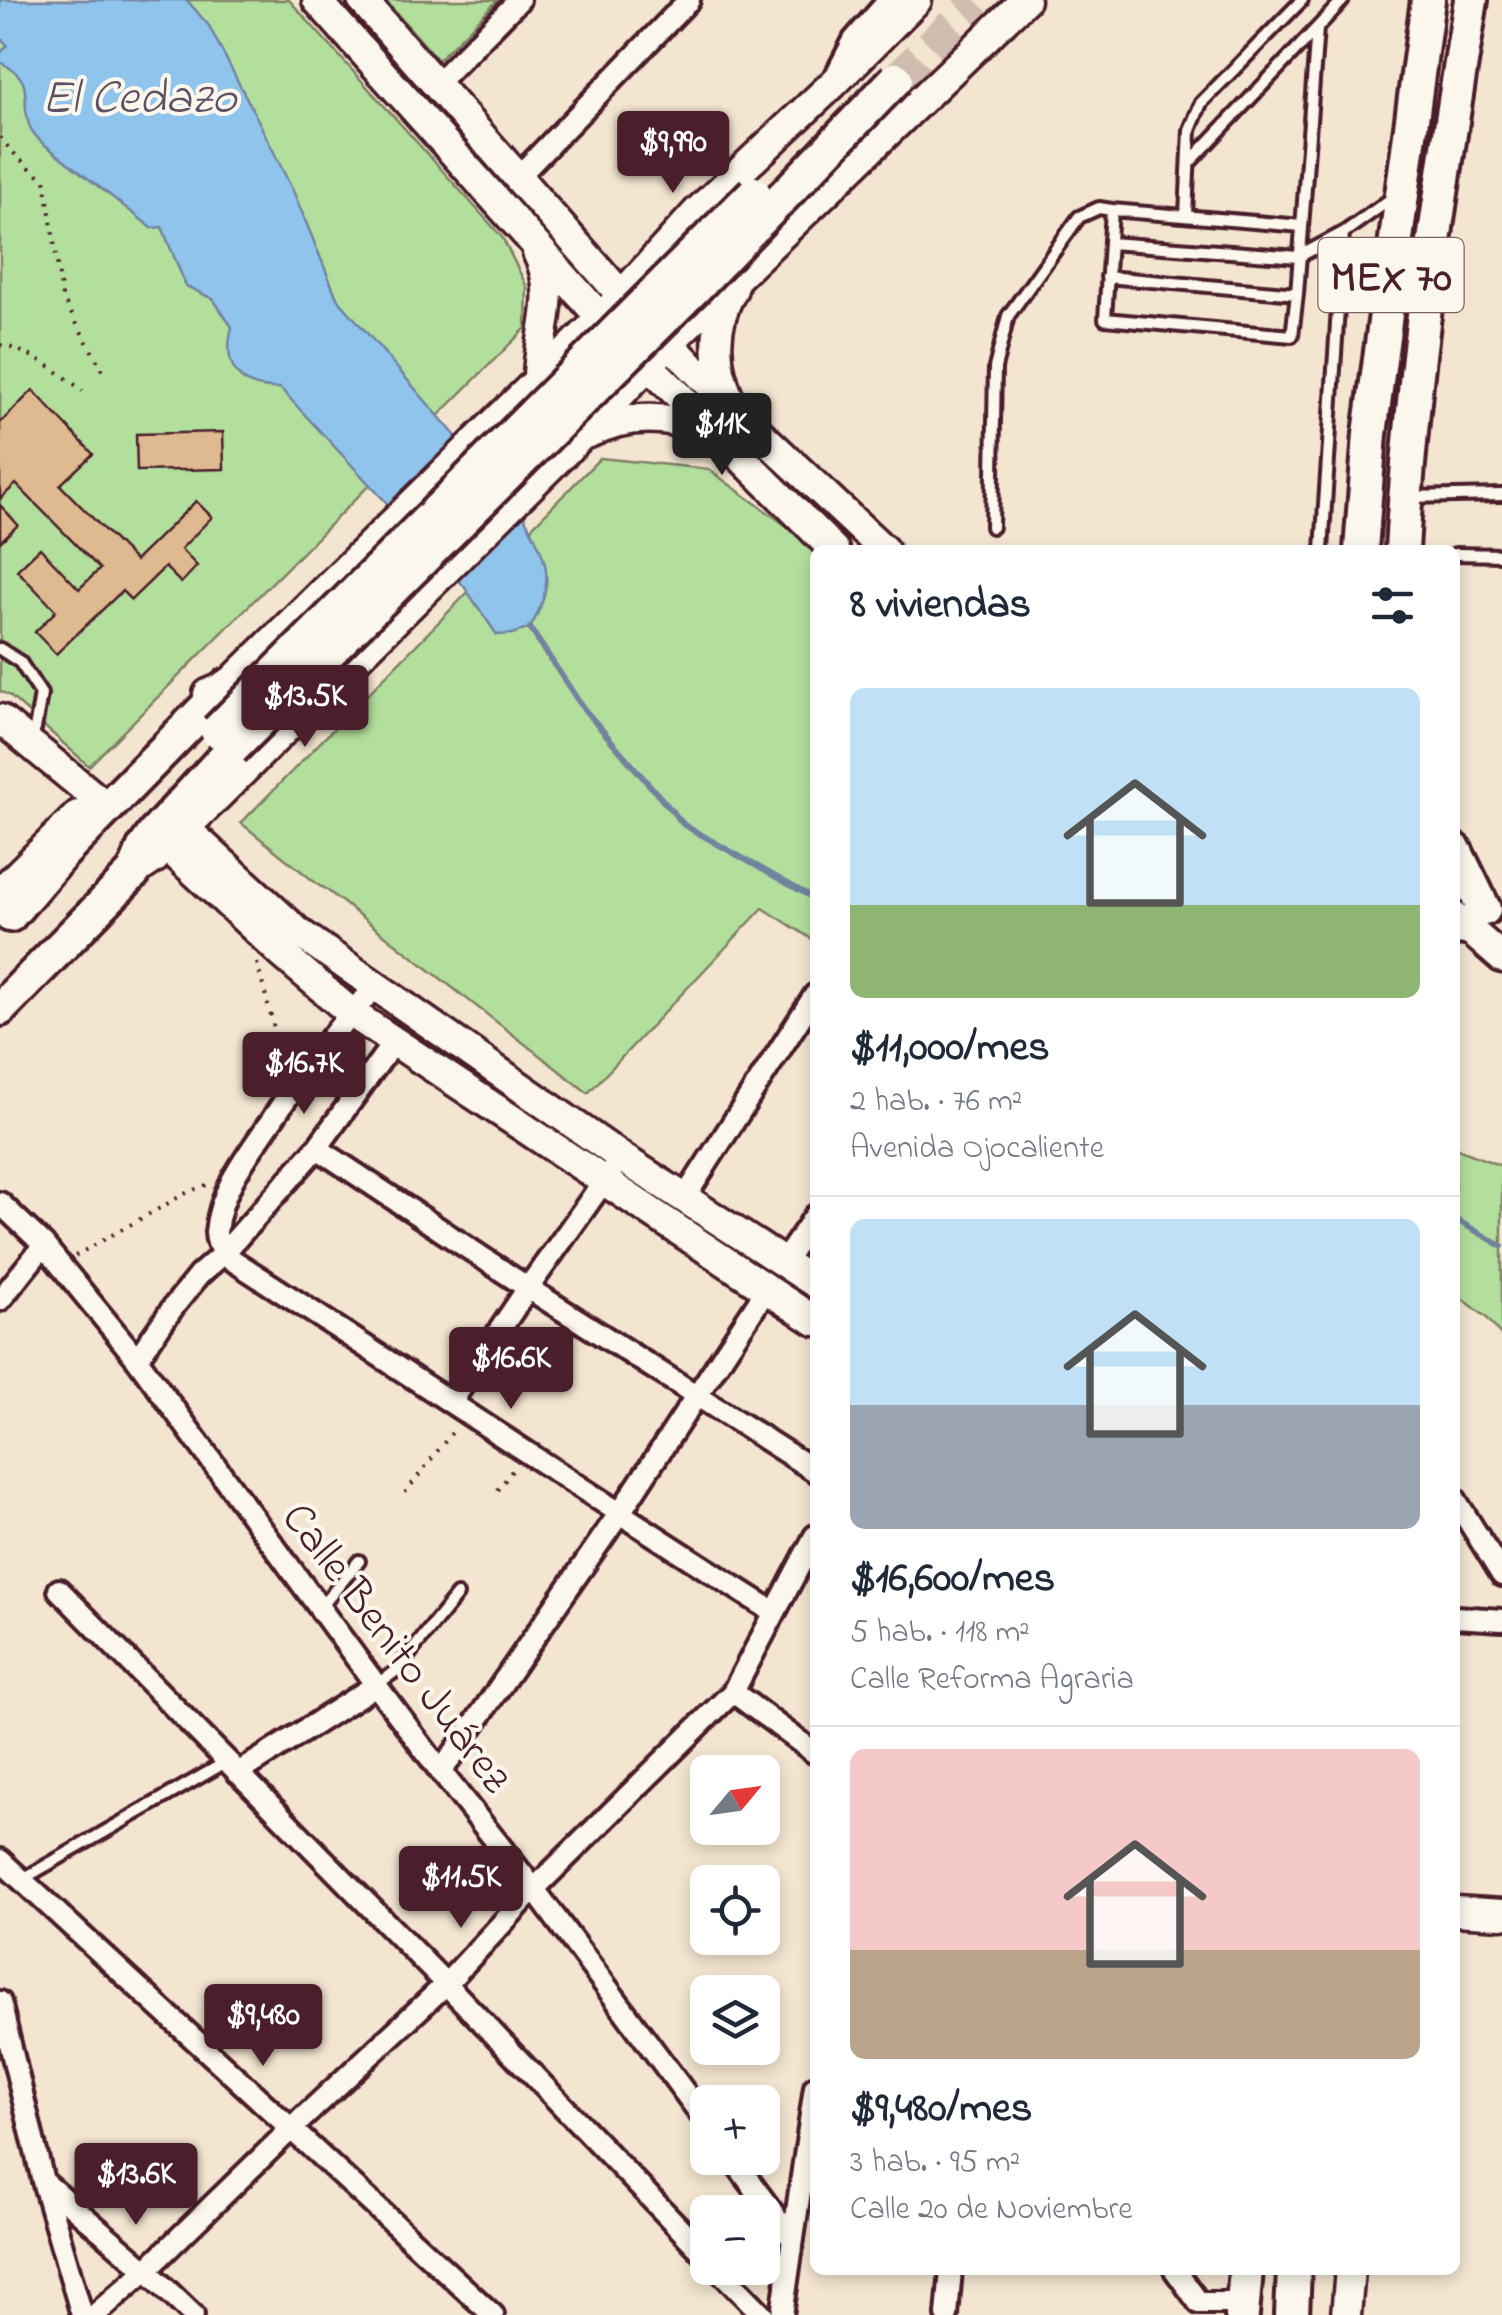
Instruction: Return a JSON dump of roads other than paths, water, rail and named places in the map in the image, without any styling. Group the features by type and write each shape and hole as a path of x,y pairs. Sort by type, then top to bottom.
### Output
{"main road":[{"name":"MEX 70","path":"1361,545 1370,434 1431,0"},
{"name":"MEX 70","path":"1402,545 1429,268 1472,0"},
{"path":"3,911 224,740 538,412 888,72"},
{"path":"3,911 227,686"},
{"path":"0,1010 134,872 144,848 169,831 224,740"},
{"path":"1460,864 1479,918"},
{"path":"1292,2315 1294,2275"}],"street":[{"path":"318,0 601,318 829,545"},
{"path":"362,0 622,296 739,414 879,545"},
{"path":"436,84 519,0"},
{"path":"518,177 690,0"},
{"path":"833,84 854,40 889,0"},
{"path":"3,911 96,798 186,708 227,686 601,318 697,212 917,0"},
{"path":"169,831 436,580 668,344 1025,0"},
{"path":"697,212 682,245 680,274 694,293 716,298"},
{"path":"525,234 541,260 549,307 528,389"},
{"path":"739,414 724,388 717,342 723,310 746,269"},
{"path":"528,389 551,393 566,402 575,427 572,445"},
{"path":"572,445 612,424 648,418 681,422 726,442"},
{"path":"0,719 96,798"},
{"path":"169,831 298,932 622,1156 810,1280"},
{"path":"169,831 281,953 350,1012 810,1317"},
{"path":"1460,888 1502,958"},
{"path":"376,986 350,1012 235,1174 221,1208 215,1237 222,1254 774,1612"},
{"path":"685,1197 810,1003"},
{"path":"137,1359 186,1290 317,1148 393,1043"},
{"path":"317,1148 810,1468"},
{"path":"460,1406 528,1288 622,1156"},
{"name":"Calle Benito Juárez","path":"0,1203 44,1245 137,1359 441,1772 534,1889 690,2100"},
{"path":"784,1262 810,1223"},
{"path":"0,1300 44,1245"},
{"path":"441,1772 619,1514 766,1290"},
{"path":"1460,1507 1502,1575"},
{"path":"94,2315 446,1984 534,1889 733,1692 810,1545"},
{"path":"59,1590 690,2239"},
{"path":"1460,1617 1502,1620"},
{"path":"232,1768 376,1684"},
{"path":"733,1692 810,1749"},
{"path":"0,1860 493,2315"},
{"path":"1460,1911 1502,1914"},
{"path":"0,2002 43,2181 82,2315"},
{"path":"782,2315 810,2122"},
{"path":"745,2175 793,2240"},
{"path":"43,2181 193,2315"},
{"path":"946,2315 950,2275"},
{"path":"1177,2275 1194,2309 1244,2296"},
{"path":"1346,2315 1350,2275"},
{"path":"733,2285 762,2315"}],"lane":[{"path":"1186,215 1190,130 1201,103 1302,0"},
{"path":"1190,162 1343,0"},
{"path":"1112,210 1104,319 1292,336 1317,28"},
{"path":"1110,243 1298,256 1342,233 1402,190"},
{"path":"992,527 995,368 1008,316 1079,217 1099,208 1302,226"},
{"path":"1322,545 1342,233"},
{"path":"1107,277 1297,294"},
{"path":"1405,498 1502,495"},
{"path":"1460,554 1502,555"},
{"path":"0,649 20,662 41,694 30,741"},
{"path":"320,1608 359,1561"},
{"path":"376,1684 396,1671 457,1595"},
{"path":"22,1880 232,1768"}],"water":[{"name":"El Cedazo","path":"0,0 187,0 209,26 294,193 337,298 522,513 531,529 543,557 546,582 530,628 497,635 463,585 280,388 254,385 237,373 230,354 232,327 213,299 186,286 162,227 152,228 40,141 27,117 23,84 12,69 0,62 0,54 7,45 0,37"}],"waterway":[{"path":"530,628 583,708 684,825 810,896"},
{"path":"1460,1222 1502,1246"}],"tunnel":[{"path":"896,79 976,0"}]}
